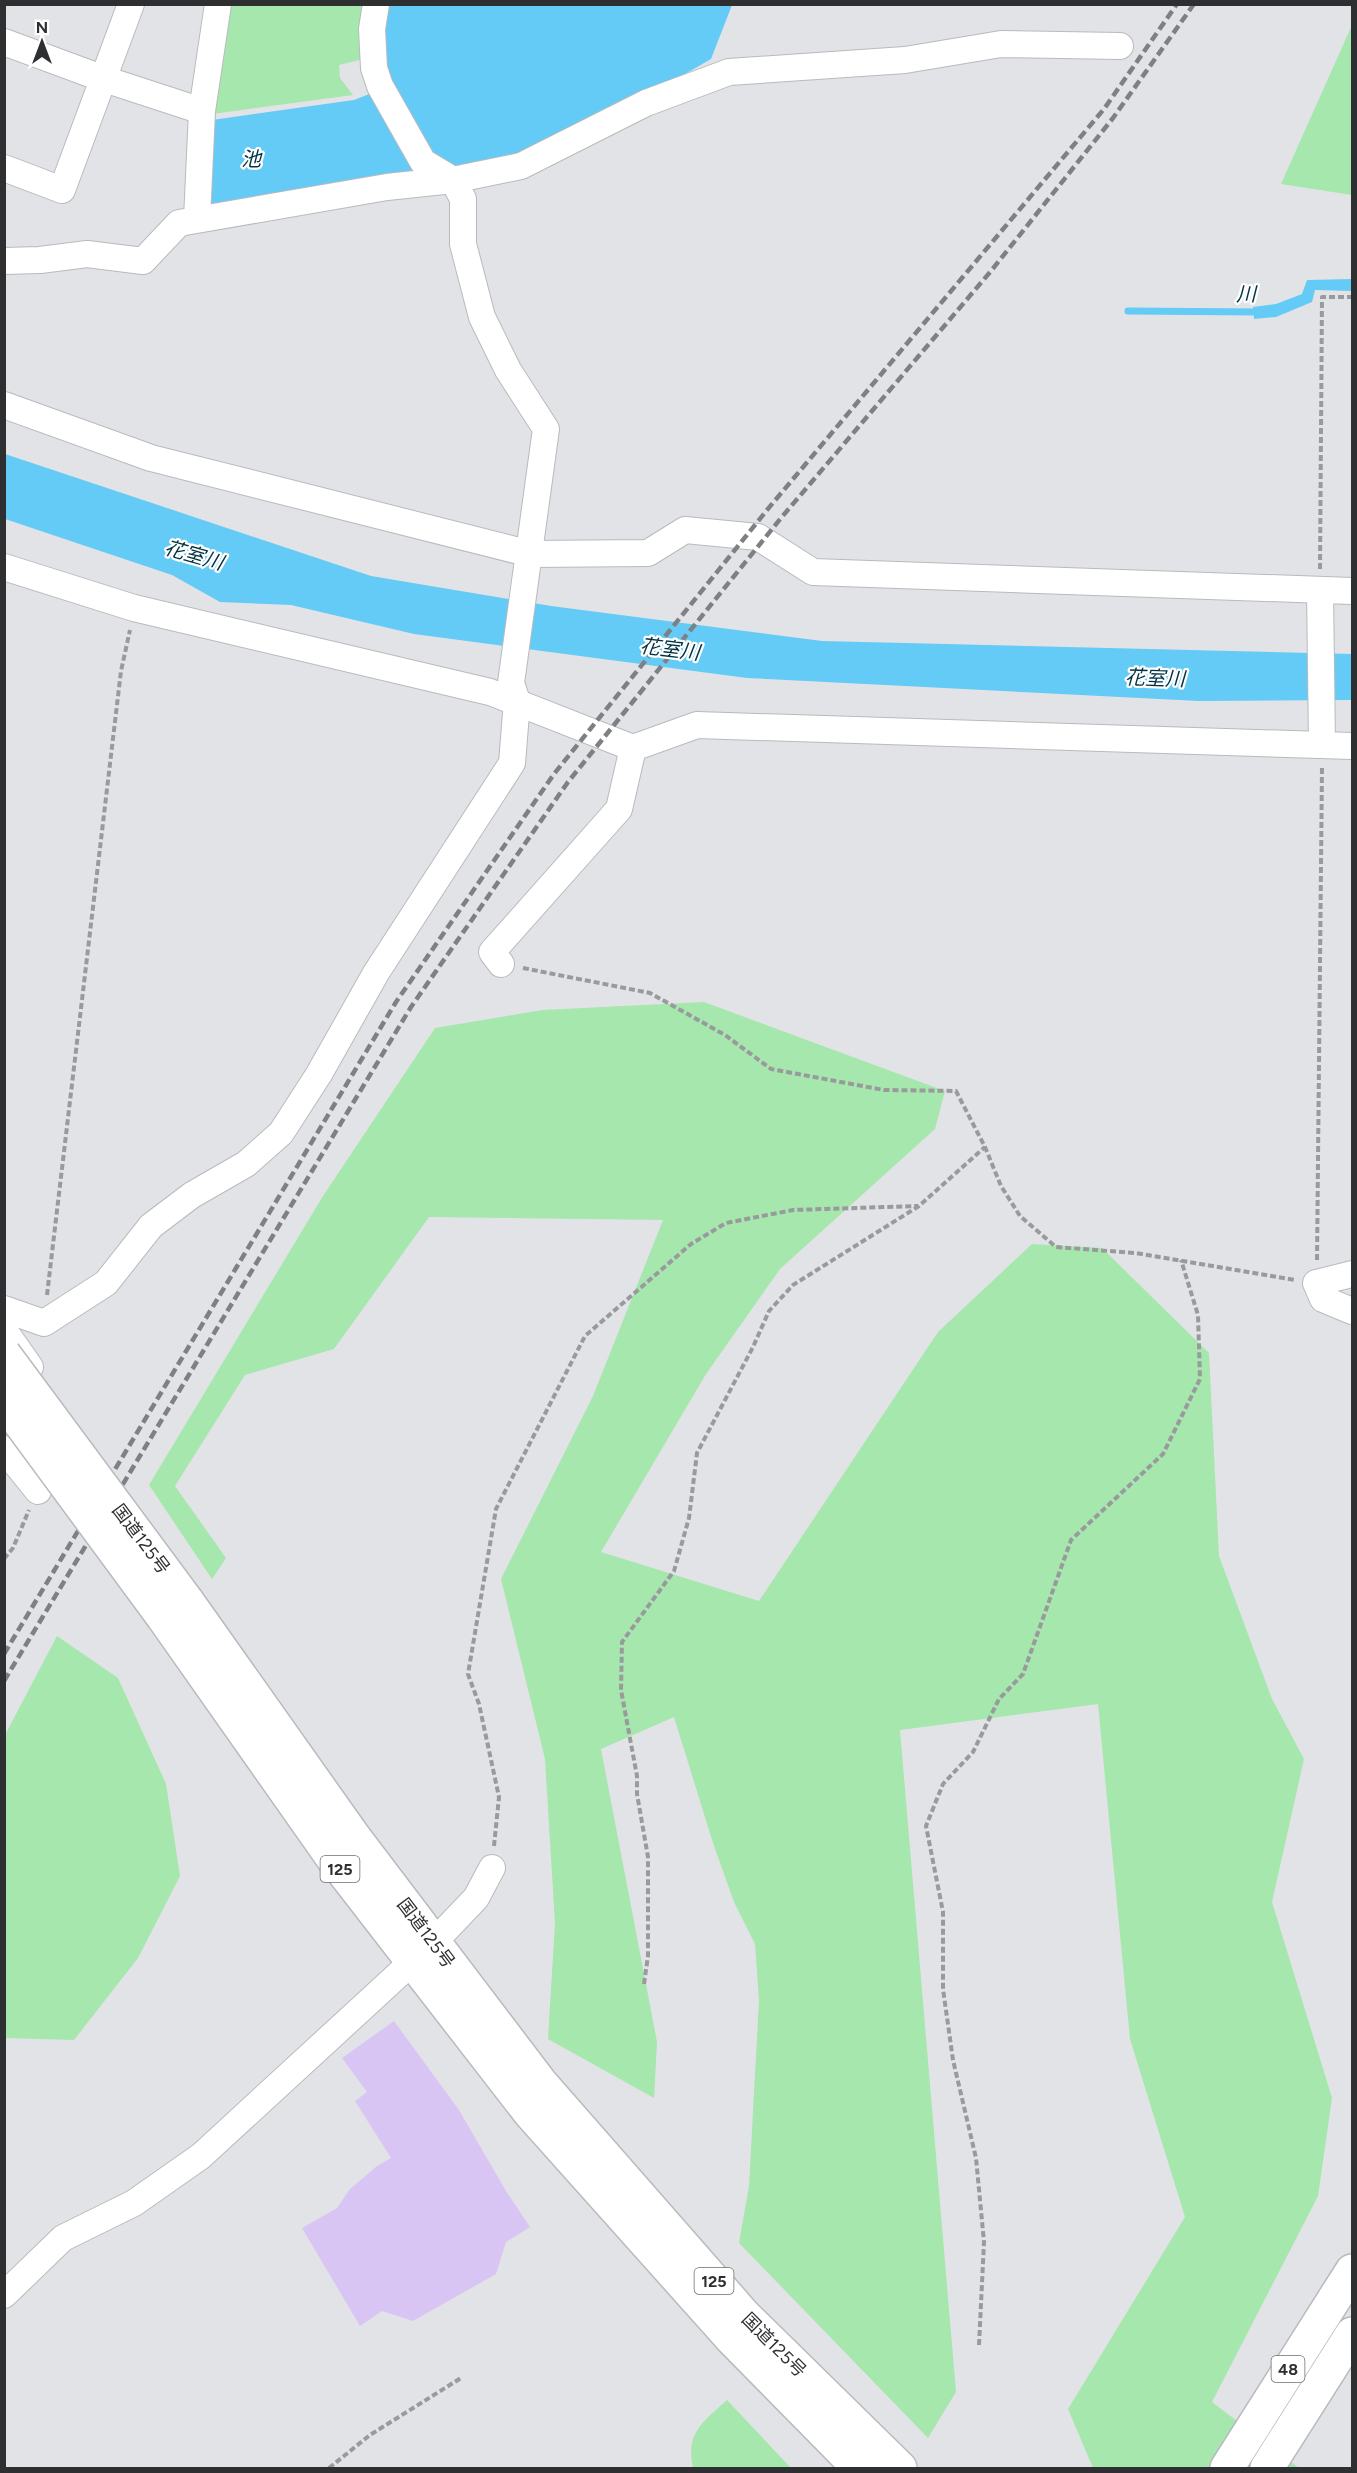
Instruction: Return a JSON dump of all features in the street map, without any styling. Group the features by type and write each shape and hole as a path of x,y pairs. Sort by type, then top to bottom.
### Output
{"main road":[{"name":"国道125号","path":"4,1354 175,1609 334,1860 423,1952 744,2315 900,2469"},
{"name":"国道125号","path":"4,1401 175,1609"},
{"name":"国道125号","path":"423,1952 530,2113 732,2339 859,2469"},
{"path":"540,2082 638,2165 719,2258 924,2469"},
{"path":"530,2113 591,2209 670,2304 827,2469"},
{"name":"48","path":"1227,2469 1353,2271"},
{"name":"48","path":"1267,2469 1353,2334"}],"street":[{"path":"4,168 62,190 131,4"},
{"path":"197,219 202,111 218,4"},
{"path":"4,1309 44,1323 106,1283 151,1226 192,1195 246,1164 280,1133 319,1074 376,973 513,763 514,692 546,429 508,370 482,317 463,244 463,199 453,180 423,162 380,86 374,68 372,29 376,4"},
{"path":"4,42 104,79 202,111"},
{"path":"4,261 40,260 87,254 143,261 179,223 387,187 453,180 521,166 646,103 729,72 905,60 1002,44 1120,46"},
{"path":"4,405 151,458 529,560 648,553 685,530 758,537 813,572 1353,591"},
{"path":"4,567 134,608 490,692 514,692 633,748 697,725 1353,746"},
{"path":"1320,590 1322,745"},
{"path":"501,964 492,952 619,809 633,748"},
{"path":"1353,1274 1316,1283 1323,1299 1353,1311"},
{"path":"4,1330 45,1388"},
{"path":"4,1449 38,1491"},
{"path":"4,2295 63,2238 134,2203 201,2156 423,1952 476,1898 492,1868"}],"path":[{"path":"1320,590 1322,297 1353,297"},
{"path":"44,1323 121,671 134,608"},
{"path":"501,964 650,993 725,1035 771,1069 884,1089 956,1091 985,1146 1001,1186 1020,1216 1056,1247 1135,1253 1316,1283 1322,745"},
{"path":"644,1984 648,1956 648,1857 638,1794 638,1776 621,1690 622,1642 674,1571 689,1518 697,1452 753,1347 769,1311 793,1285 919,1206 985,1146"},
{"path":"492,1868 499,1797 479,1704 468,1674 496,1509 585,1336 691,1244 726,1223 793,1210 919,1206"},
{"path":"979,2345 984,2242 976,2158 952,2060 943,1989 943,1912 926,1826 943,1784 973,1752 999,1699 1023,1674 1071,1540 1163,1454 1200,1379 1198,1315 1181,1260"},
{"path":"4,1559 14,1548 38,1491"},
{"path":"329,2469 370,2435 461,2378"}],"green space":[{"path":"227,5 370,5 372,57 339,65 340,78 353,95 212,114"},
{"path":"1352,25 1352,195 1281,184"},
{"path":"704,1002 945,1091 935,1129 780,1269 706,1374 601,1552 759,1601 938,1332 1032,1244 1102,1248 1209,1353 1219,1556 1272,1699 1304,1759 1272,1902 1332,2098 1318,2196 1212,2402 1299,2468 1093,2468 1068,2409 1185,2217 1130,2039 1098,1704 900,1730 956,2392 928,2438 739,2243 749,2186 759,2000 755,1944 734,1902 674,1717 601,1749 657,2042 654,2098 548,2039 555,1923 545,1759 501,1579 593,1396 663,1220 429,1217 334,1349 245,1375 175,1486 226,1558 212,1579 149,1485 323,1196 435,1028 543,1010"},
{"path":"57,1636 118,1678 166,1784 180,1876 138,1958 74,2040 5,2038 5,1735"},
{"path":"727,2400 791,2468 693,2468 692,2446 698,2429"}],"water":[{"path":"381,5 732,5 711,59 645,97 520,161 453,174 428,159 386,85"},
{"name":"池","path":"377,91 439,177 202,214 212,120 354,100"},
{"name":"川","path":"1352,279 1352,291 1315,290 1312,302 1276,317 1254,319 1253,307 1276,304 1302,294 1307,280"},
{"name":"花室川","path":"5,454 371,576 551,606 822,641 1352,654 1352,700 1199,701 747,678 414,634 291,605 220,602 172,575 5,519"}],"building":[{"path":"394,2021 459,2110 506,2191 530,2227 506,2242 496,2274 413,2321 382,2311 360,2326 302,2228 337,2208 350,2189 377,2166 391,2158 355,2101 367,2092 342,2058"}],"waterway":[{"name":"川","path":"1128,311 1260,312"}],"railway":[{"path":"4,1654 396,1002 554,774 767,510 1104,109 1177,4"},
{"path":"4,1681 411,1007 568,782 781,518 991,271 1113,118 1194,4"}]}
